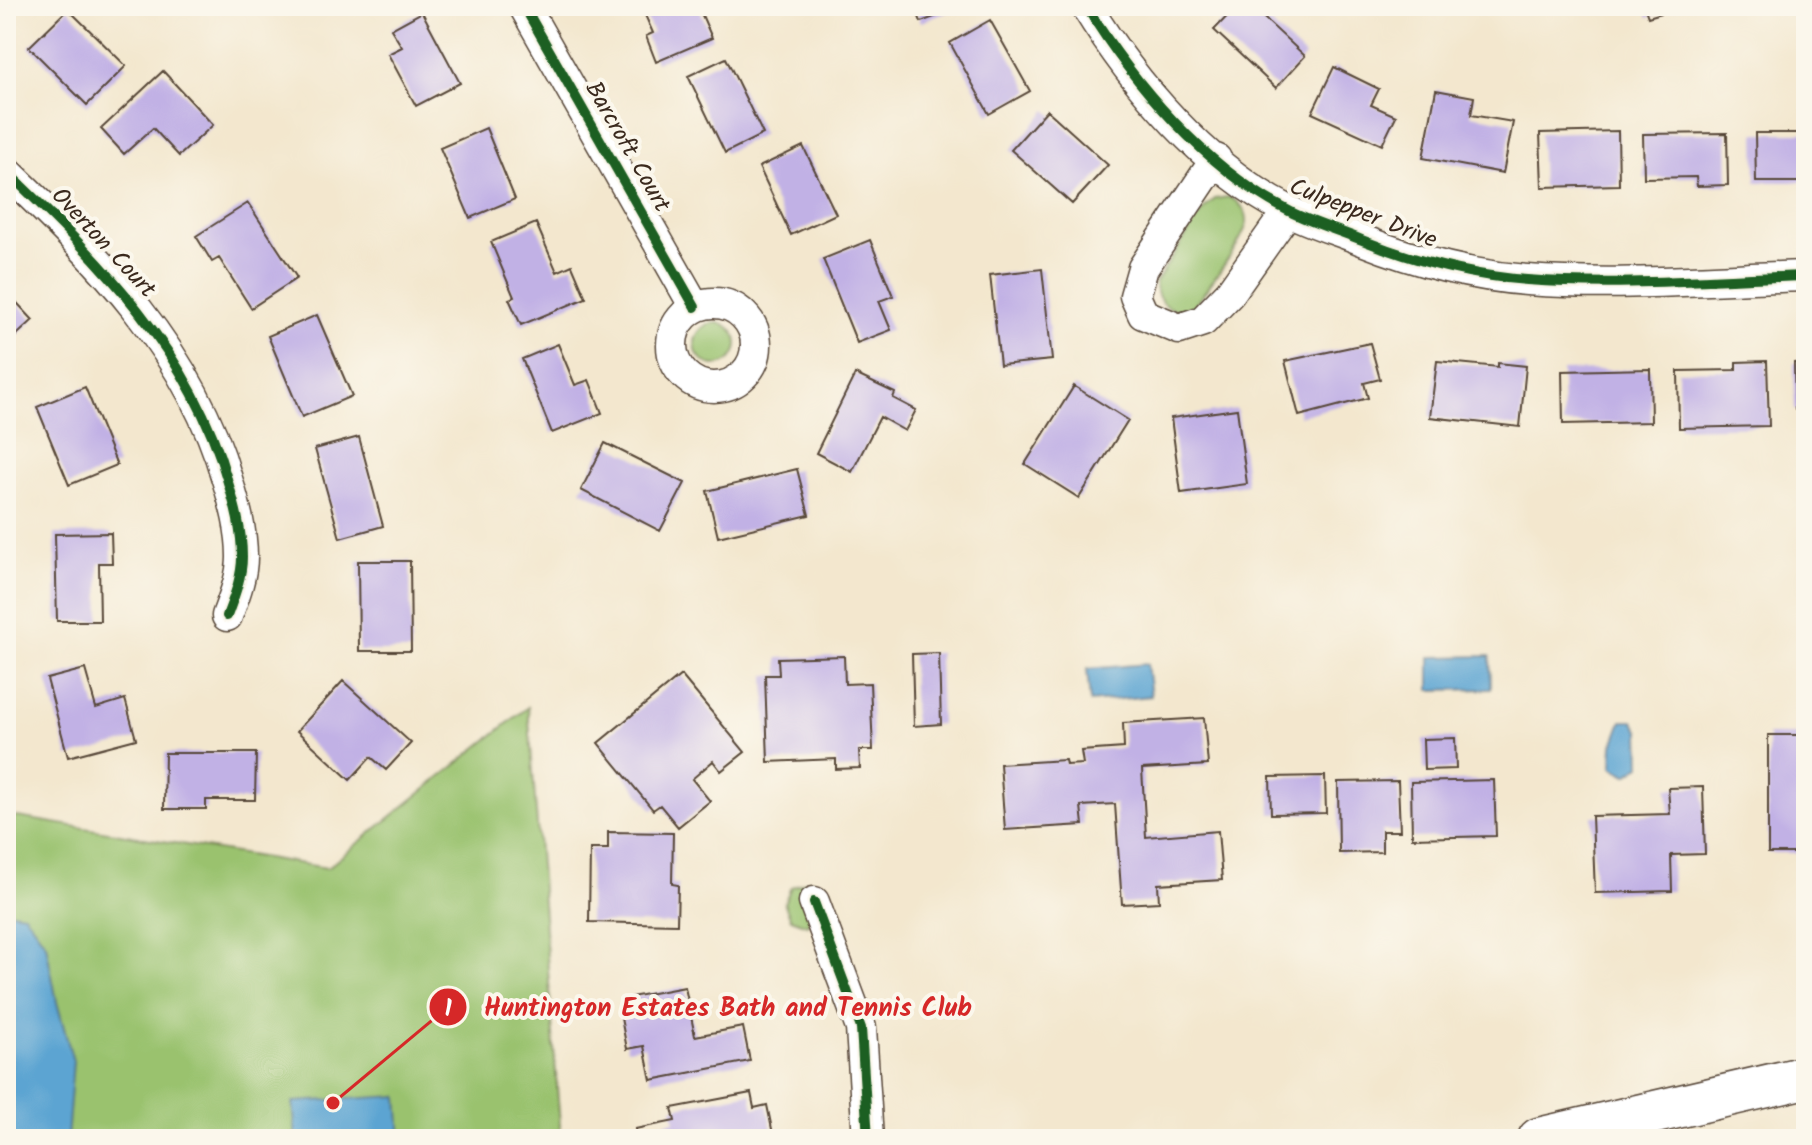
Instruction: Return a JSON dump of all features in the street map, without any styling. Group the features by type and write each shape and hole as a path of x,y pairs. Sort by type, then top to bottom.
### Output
{"main road":[{"path":"1539,1139 1806,1077"}],"street":[{"name":"Barcroft Court","path":"524,6 695,307"},
{"name":"Culpepper Drive","path":"1086,6 1115,53 1154,100 1216,159 1288,211 1408,258 1511,279 1597,283 1806,276"},
{"path":"1216,159 1143,268 1135,296 1143,314 1179,329 1203,321 1230,293 1288,211"},
{"name":"Overton Court","path":"6,171 90,252 122,288 187,380 219,448 240,522 242,559 227,616"},
{"path":"814,902 861,1028 868,1139"}],"green space":[{"path":"1228,197 1241,206 1247,217 1240,240 1192,308 1178,310 1166,306 1159,297 1155,283 1204,209 1215,199"},
{"path":"716,323 731,329 737,344 731,359 716,365 701,359 695,344 701,329"},
{"path":"528,707 561,1139 6,1139 6,791 11,816 327,868"},
{"path":"807,881 818,886 826,895 807,925 791,919 784,903 791,887"}],"water":[{"path":"1490,656 1491,689 1430,690 1430,657"},
{"path":"1147,664 1151,696 1090,702 1087,669"},
{"path":"1622,721 1633,721 1640,732 1641,765 1627,775 1612,767 1613,745"},
{"path":"6,911 24,914 46,944 73,1061 67,1139 6,1139"},
{"path":"398,1096 401,1139 296,1139 293,1102"}],"building":[{"path":"641,6 698,6 712,38 656,62 646,36 653,33"},
{"path":"915,6 964,6 921,22"},
{"path":"1237,6 1251,6 1305,56 1276,88 1214,30"},
{"path":"1644,6 1682,6 1682,7 1648,17"},
{"path":"68,9 126,66 87,105 29,47"},
{"path":"422,12 460,83 416,106 388,54 402,47 391,29"},
{"path":"990,20 1030,91 989,114 950,43"},
{"path":"726,58 763,134 725,153 688,76"},
{"path":"1334,67 1379,89 1371,105 1396,116 1382,145 1312,113"},
{"path":"163,71 213,125 179,156 153,128 124,154 101,129"},
{"path":"1436,90 1474,97 1471,115 1513,122 1503,173 1423,158"},
{"path":"1047,110 1108,165 1072,204 1011,150"},
{"path":"486,128 515,199 470,218 440,148"},
{"path":"1618,131 1619,185 1542,187 1540,133"},
{"path":"1727,133 1728,185 1697,186 1696,177 1644,178 1643,134"},
{"path":"1755,133 1806,133 1806,182 1756,182"},
{"path":"803,146 836,214 791,235 759,167"},
{"path":"248,203 297,278 251,308 219,258 212,262 196,236"},
{"path":"536,223 557,272 572,265 586,298 521,325 509,299 514,297 491,242"},
{"path":"870,240 893,296 879,301 891,330 857,343 823,259"},
{"path":"1042,269 1052,360 1000,365 990,275"},
{"path":"6,291 33,320 6,345"},
{"path":"317,315 352,396 302,417 268,336"},
{"path":"1370,343 1380,379 1364,383 1368,398 1299,416 1285,361"},
{"path":"558,344 575,385 589,380 602,413 552,433 522,359"},
{"path":"1437,361 1498,367 1498,363 1526,366 1520,427 1430,417"},
{"path":"1767,361 1769,426 1679,428 1678,371 1736,370 1736,362"},
{"path":"1806,362 1806,410 1795,410 1794,363"},
{"path":"1650,369 1651,422 1563,424 1562,371"},
{"path":"855,374 895,393 893,398 916,410 905,431 880,417 852,472 816,453"},
{"path":"1074,386 1128,420 1079,498 1025,464"},
{"path":"85,387 117,465 69,485 37,407"},
{"path":"1237,409 1247,484 1181,493 1171,418"},
{"path":"359,437 383,526 340,538 315,449"},
{"path":"605,443 685,483 660,531 581,490"},
{"path":"797,469 809,515 718,537 707,491"},
{"path":"111,533 112,563 99,563 100,621 57,621 55,534"},
{"path":"358,561 410,561 411,651 359,651"},
{"path":"939,653 941,724 914,726 912,654"},
{"path":"844,656 845,684 870,683 873,750 859,750 860,768 836,769 836,759 768,762 765,675 779,675 778,658"},
{"path":"85,669 96,708 125,699 136,739 68,757 47,679"},
{"path":"681,675 745,752 721,771 713,761 692,779 710,801 678,827 660,805 653,810 598,743"},
{"path":"343,681 411,743 386,770 371,757 350,780 297,731"},
{"path":"1204,718 1208,765 1142,769 1146,837 1218,831 1222,880 1158,884 1159,902 1122,904 1115,804 1081,806 1083,825 1005,830 1000,764 1065,760 1066,765 1083,764 1081,751 1124,748 1123,723"},
{"path":"1768,735 1802,735 1802,764 1806,764 1806,853 1768,853"},
{"path":"1455,738 1456,769 1424,770 1423,739"},
{"path":"165,753 256,753 255,800 206,800 206,809 164,809"},
{"path":"1325,776 1326,813 1271,814 1270,777"},
{"path":"1494,780 1496,836 1412,838 1411,782"},
{"path":"1398,781 1400,831 1382,831 1382,852 1339,853 1338,782"},
{"path":"1703,787 1705,854 1671,855 1672,891 1595,893 1592,816 1670,814 1668,788"},
{"path":"608,832 673,833 672,884 678,885 677,924 589,922 590,849 608,849"},
{"path":"685,987 695,1036 743,1027 750,1061 651,1080 644,1046 627,1049 621,1018 635,1015 631,997"},
{"path":"751,1093 754,1108 767,1105 774,1139 637,1139 635,1129 675,1121 672,1108"}],"cycle path":[{"path":"524,6 695,307"},
{"path":"1086,6 1149,94 1174,122 1229,172 1289,211 1382,248 1464,271 1562,282 1631,283 1806,276"},
{"path":"6,171 75,239 138,310 190,389 211,433 239,527 241,572 227,616"},
{"path":"814,902 861,1028 868,1139"}],"place":[{"name":"Huntington Estates Bath and Tennis Club","path":"333,1103"}]}
